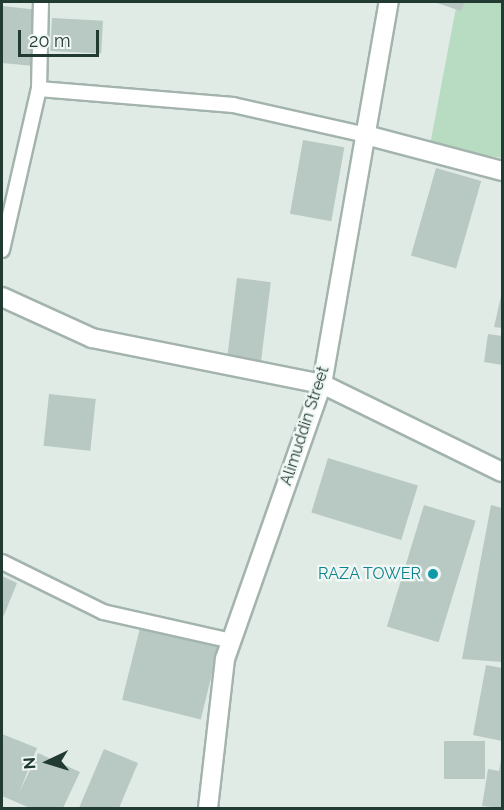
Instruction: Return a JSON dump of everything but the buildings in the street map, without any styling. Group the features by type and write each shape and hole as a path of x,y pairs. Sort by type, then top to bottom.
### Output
{"street":[{"name":"Alimuddin Street","path":"208,808 225,659 322,384 389,2"},
{"path":"366,135 502,171"},
{"path":"2,297 92,338 322,384 502,472"}],"lane":[{"path":"2,250 39,89 41,2"},
{"path":"39,89 233,105 366,135"},
{"path":"2,562 103,612 232,641"}],"green space":[{"path":"457,2 502,2 502,158 430,145"}],"place":[{"name":"RAZA TOWER","path":"433,574"}]}
